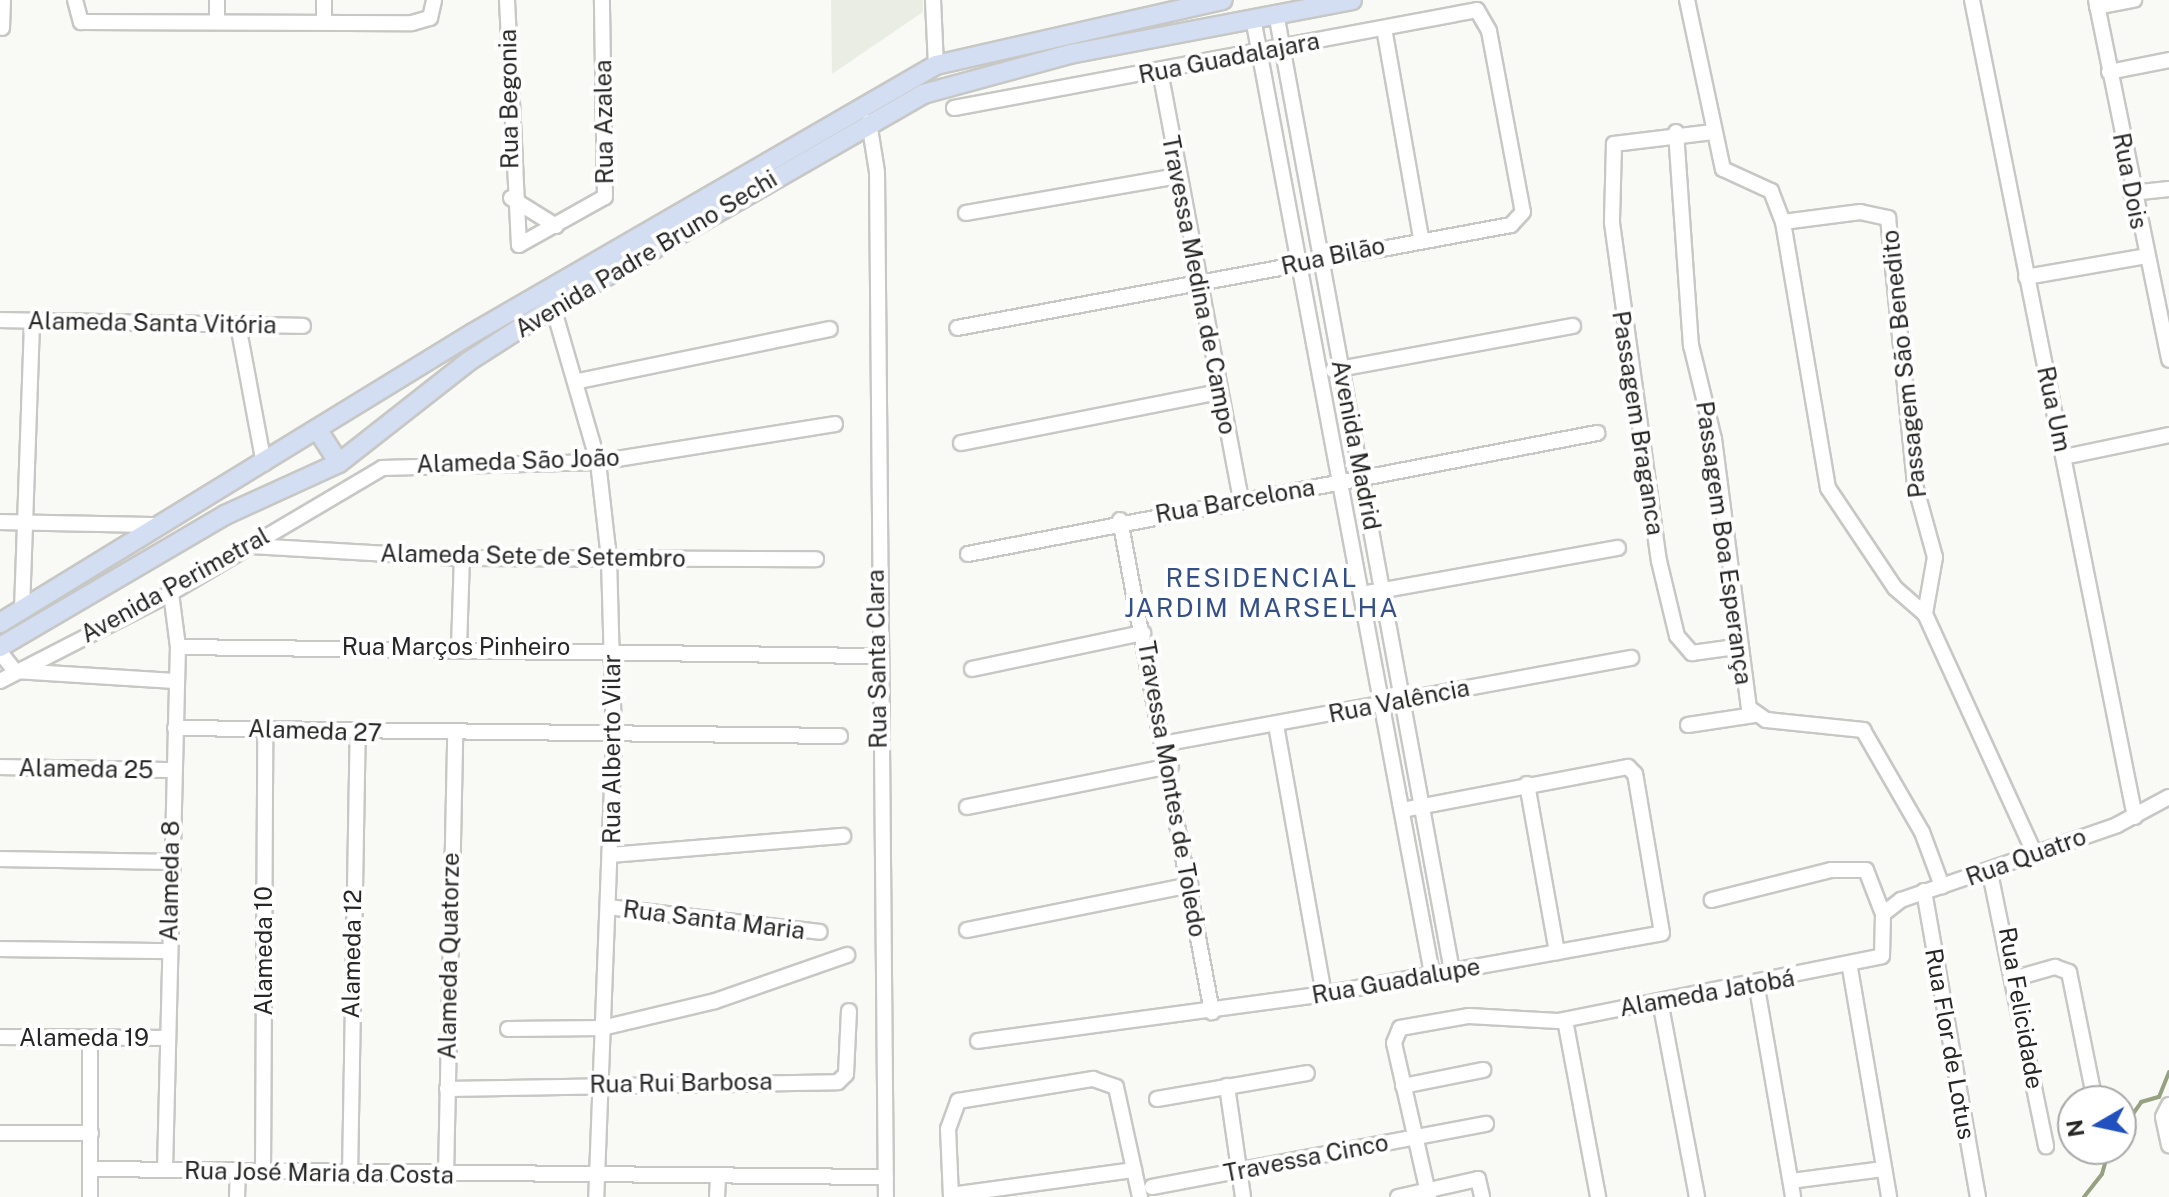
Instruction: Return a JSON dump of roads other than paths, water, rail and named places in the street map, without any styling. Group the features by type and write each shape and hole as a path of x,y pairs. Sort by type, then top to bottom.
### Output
{"main road":[{"name":"Avenida Padre Bruno Sechi","path":"1,622 317,429 936,65 1200,2 1223,0"},
{"name":"Avenida Padre Bruno Sechi","path":"0,649 225,515 339,463 439,383 553,307 869,122 949,83 1276,13 1352,0"},
{"path":"317,429 339,463"}],"street":[{"path":"2,28 3,0"},
{"path":"75,0 81,22 217,18 424,22 434,0"},
{"path":"217,0 217,18"},
{"path":"324,0 324,21"},
{"name":"Rua Begonia","path":"507,0 513,235 522,245"},
{"name":"Rua Azalea","path":"522,245 606,192 602,0"},
{"path":"933,0 936,65"},
{"path":"1687,0 1723,169 1771,191 1783,222 1828,488 1895,588 1925,614 2036,856"},
{"name":"Rua Um","path":"1972,0 2135,817"},
{"path":"2097,3 2134,0"},
{"name":"Rua Dois","path":"2097,3 2131,193 2165,316 2169,360"},
{"name":"Rua Guadalajara","path":"954,108 1470,10 1482,12 1489,31"},
{"name":"Avenida Madrid","path":"1276,13 1452,971"},
{"name":"Avenida Madrid","path":"1253,18 1432,974"},
{"path":"1384,28 1421,238"},
{"name":"Rua Bilão","path":"957,328 1301,264 1421,238 1511,225 1523,212 1489,31"},
{"path":"2109,72 2169,60"},
{"name":"Travessa Medina de Campo","path":"1160,71 1177,176 1241,499"},
{"name":"Rua Santa Clara","path":"869,122 877,172 878,656 886,1197"},
{"path":"1676,132 1713,132"},
{"name":"Passagem Braganca","path":"1676,132 1618,141 1610,161 1614,260 1659,561 1681,647 1692,653 1736,647"},
{"name":"Passagem Boa Esperança","path":"1676,132 1691,345 1714,439 1736,647 1754,715 1863,730 1922,832 1942,886"},
{"path":"966,213 1177,176"},
{"path":"2131,193 2169,189"},
{"name":"Rua Begonia","path":"511,198 556,226"},
{"name":"Passagem São Benedito","path":"1783,222 1860,212 1888,218 1915,485 1935,557 1925,614"},
{"path":"2026,277 2146,256"},
{"name":"Rua Alberto Vilar","path":"553,307 579,381 598,462 609,559 614,735 596,1197"},
{"name":"Alameda Santa Vitória","path":"0,320 303,326"},
{"path":"22,610 32,321"},
{"path":"238,325 264,464"},
{"path":"1321,372 1573,326"},
{"path":"579,381 830,329"},
{"path":"961,443 1219,392"},
{"name":"Alameda São João","path":"348,486 390,466 598,462 835,424"},
{"name":"Rua Barcelona","path":"968,554 1120,520 1597,433"},
{"path":"2064,457 2169,435"},
{"name":"Avenida Perimetral","path":"0,681 171,593 348,486"},
{"name":"Travessa Montes de Toledo","path":"1120,520 1167,743 1212,1012"},
{"path":"0,522 157,525"},
{"name":"Alameda Sete de Setembro","path":"251,546 462,558 816,559"},
{"path":"1362,594 1618,548"},
{"path":"459,647 462,558"},
{"name":"Alameda 8","path":"165,1170 169,862 178,647 171,593"},
{"path":"972,669 1143,633"},
{"name":"Rua Marços Pinheiro","path":"178,647 613,648 878,656"},
{"path":"0,649 15,671 175,681"},
{"name":"Rua Valência","path":"1167,743 1631,658"},
{"path":"1688,725 1754,715"},
{"path":"1276,725 1324,994"},
{"name":"Alameda 27","path":"175,728 455,736 840,736"},
{"name":"Alameda 10","path":"263,1173 265,729"},
{"name":"Alameda 12","path":"350,1175 358,732"},
{"name":"Alameda Quatorze","path":"446,1176 455,736"},
{"path":"967,807 1171,766"},
{"name":"Alameda 25","path":"0,767 173,770"},
{"name":"Rua Guadalupe","path":"978,1041 1212,1012 1662,933 1637,784 1628,767 1527,784"},
{"path":"1402,810 1527,784 1557,952"},
{"name":"Rua Quatro","path":"1883,914 1924,891 1990,873 2036,856 2135,817 2169,797"},
{"path":"611,855 843,836"},
{"path":"0,859 169,862"},
{"path":"1712,900 1851,868 1870,874 1883,914 1882,956 1850,968 1889,1197"},
{"name":"Rua Felicidade","path":"1990,873 2016,978 2046,1146"},
{"path":"967,930 1191,885"},
{"name":"Rua Flor de Lotus","path":"1924,891 1978,1197"},
{"name":"Rua Santa Maria","path":"608,907 820,932"},
{"path":"0,949 169,951"},
{"path":"508,1029 602,1028 715,1001 847,955"},
{"path":"2016,978 2055,967 2069,972 2092,1085"},
{"name":"Alameda Jatobá","path":"1403,1086 1394,1043 1400,1028 1469,1016 1565,1020 1756,982 1850,968"},
{"path":"1756,982 1793,1197"},
{"path":"1660,1001 1697,1197"},
{"name":"Rua Rui Barbosa","path":"447,1089 843,1081 849,1011"},
{"path":"1565,1020 1598,1197"},
{"name":"Alameda 19","path":"0,1037 168,1038"},
{"path":"90,1038 90,1197"},
{"path":"1428,1195 1403,1086 1483,1070"},
{"path":"1157,1099 1307,1073"},
{"path":"1134,1170 951,1196 950,1109 976,1097 1093,1079 1113,1082 1134,1170 1146,1192"},
{"path":"1227,1086 1243,1197"},
{"path":"2169,1105 2163,1125 2169,1145"},
{"name":"Travessa Cinco","path":"1146,1192 1238,1171 1486,1124"},
{"path":"0,1133 91,1133"},
{"name":"Rua José Maria da Costa","path":"90,1169 446,1176 886,1177"},
{"path":"1791,1181 1884,1169"},
{"path":"237,1197 238,1173"},
{"path":"717,1197 718,1177"},
{"path":"1398,1197 1428,1195 1478,1179 1482,1197"}],"waterway":[{"path":"2137,1108 2141,1102 2159,1097 2169,1072"},
{"path":"2084,1197 2102,1174 2105,1165"}],"district":[{"name":"RESIDENCIAL JARDIM MARSELHA","path":"1262,593"}]}
